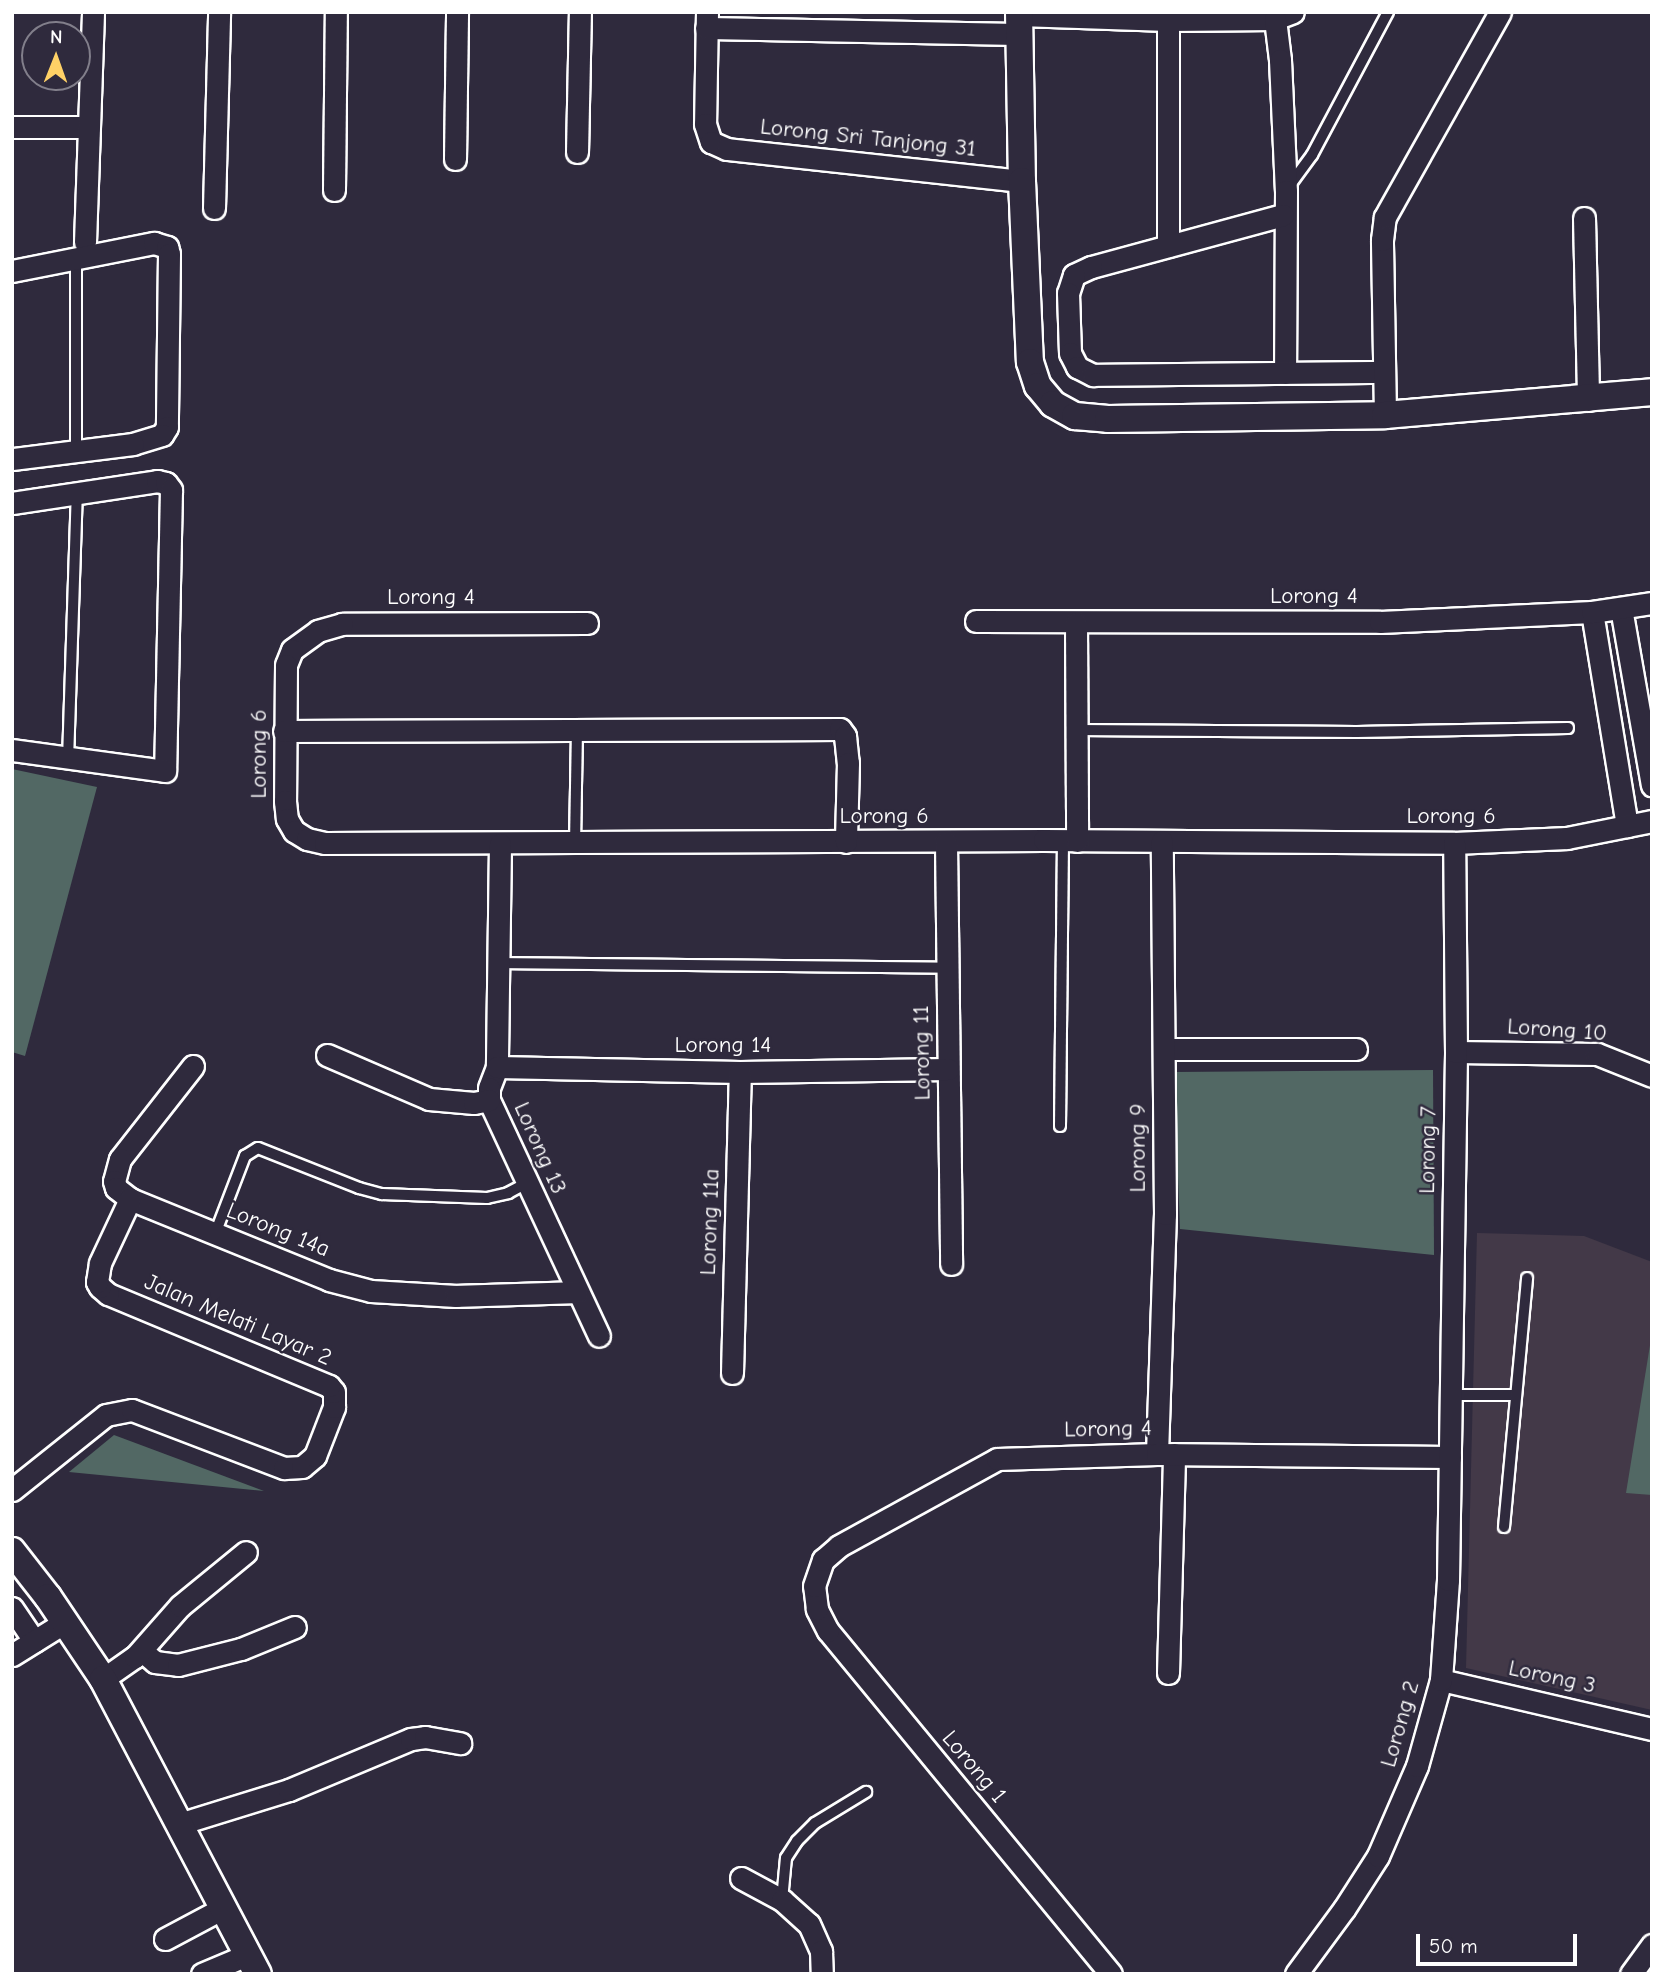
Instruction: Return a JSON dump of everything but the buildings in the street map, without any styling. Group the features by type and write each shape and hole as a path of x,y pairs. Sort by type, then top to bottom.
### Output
{"street":[{"path":"80,250 89,127 93,12"},
{"path":"214,208 219,12"},
{"path":"334,190 336,12"},
{"path":"455,159 457,12"},
{"path":"577,152 580,12"},
{"path":"1385,415 1382,240 1385,217 1500,12"},
{"path":"706,20 1168,20 1284,15 1280,60 1286,191 1283,215 1285,373"},
{"name":"Lorong Sri Tanjong 31","path":"706,20 705,124 711,142 727,149 1022,181"},
{"path":"1019,20 1022,181 1030,362 1038,386 1054,404 1074,416 1108,419 1385,415 1588,400 1652,392"},
{"path":"1168,20 1168,246"},
{"path":"12,127 89,127"},
{"path":"1283,215 1091,267 1074,275 1068,293 1068,305 1070,353 1077,367 1093,375 1384,372"},
{"path":"1584,218 1588,400"},
{"path":"12,271 80,250 154,243 167,247 169,254 167,427 155,438 76,452 12,459"},
{"path":"12,503 157,481 166,483 171,490 166,768 161,772 12,750"},
{"name":"Lorong 4","path":"976,621 1380,622 1592,612 1652,603"},
{"path":"1621,608 1652,785"},
{"path":"1592,612 1627,826"},
{"name":"Lorong 4","path":"288,657 318,631 342,624 587,623"},
{"path":"1070,841 1077,730 1076,623"},
{"name":"Lorong 6","path":"288,657 284,731 287,819 294,831 307,839 325,842 575,844 1162,841 1454,844 1556,839 1652,821"},
{"path":"284,731 839,730 845,736 848,763 846,842"},
{"name":"Lorong 9","path":"1162,841 1168,1673"},
{"name":"Lorong 11","path":"946,842 951,1264"},
{"name":"Lorong 13","path":"500,844 498,1067 489,1088 489,1100 599,1336"},
{"name":"Lorong 7","path":"1450,1457 1456,1052 1454,844"},
{"path":"1164,1049 1356,1049"},
{"name":"Lorong 10","path":"1456,1052 1597,1055 1652,1076"},
{"path":"327,1055 429,1099 474,1103 489,1100"},
{"path":"130,1199 116,1188 114,1181 120,1159 193,1066"},
{"name":"Lorong 14","path":"498,1067 740,1072 948,1069"},
{"name":"Lorong 11a","path":"732,1373 740,1072"},
{"name":"Lorong 14a","path":"130,1199 329,1280 371,1291 456,1296 577,1292"},
{"name":"Jalan Melati Layar 2","path":"14,1484 106,1415 132,1410 284,1468 302,1467 315,1456 334,1407 334,1392 329,1386 108,1294 100,1287 97,1282 100,1263 130,1199"},
{"name":"Lorong 4","path":"814,1586 822,1560 839,1546 997,1459 1165,1454 1450,1457"},
{"name":"Lorong 2","path":"1296,1974 1344,1909 1378,1856 1417,1766 1441,1680 1448,1580 1450,1457"},
{"path":"12,1551 103,1679 223,1908 244,1965 202,1974"},
{"path":"103,1679 142,1651 180,1606 246,1552"},
{"name":"Lorong 1","path":"814,1586 817,1609 828,1631 1111,1974"},
{"path":"12,1608 34,1641"},
{"path":"12,1655 65,1622"},
{"path":"142,1651 155,1662 178,1665 241,1649 295,1627"},
{"name":"Lorong 3","path":"1441,1680 1652,1729"},
{"path":"179,1824 289,1790 411,1739 425,1737 460,1743"},
{"path":"741,1878 782,1900 809,1924 821,1951 822,1974"},
{"path":"165,1939 223,1908"},
{"path":"1638,1972 1652,1945"}],"lane":[{"path":"1286,191 1312,155 1388,12"},
{"path":"76,452 80,250"},
{"path":"68,760 77,494"},
{"path":"1077,730 1357,732 1568,728"},
{"path":"575,844 577,731"},
{"path":"1060,1126 1070,841"},
{"path":"499,963 947,968"},
{"path":"215,1234 245,1156 258,1148 382,1194 487,1198 508,1193 527,1183"},
{"path":"1504,1527 1514,1395 1527,1278"},
{"path":"1450,1395 1514,1395"},
{"path":"782,1900 784,1865 797,1841 815,1823 866,1792"}],"shaded area":[{"path":"1477,1233 1584,1236 1652,1262 1652,1710 1466,1668"}],"green space":[{"path":"12,769 97,787 25,1056 12,1052"},
{"path":"1433,1070 1434,1255 1180,1229 1174,1072"},
{"path":"1652,1333 1652,1495 1626,1493"},
{"path":"114,1435 264,1491 69,1472"}]}
